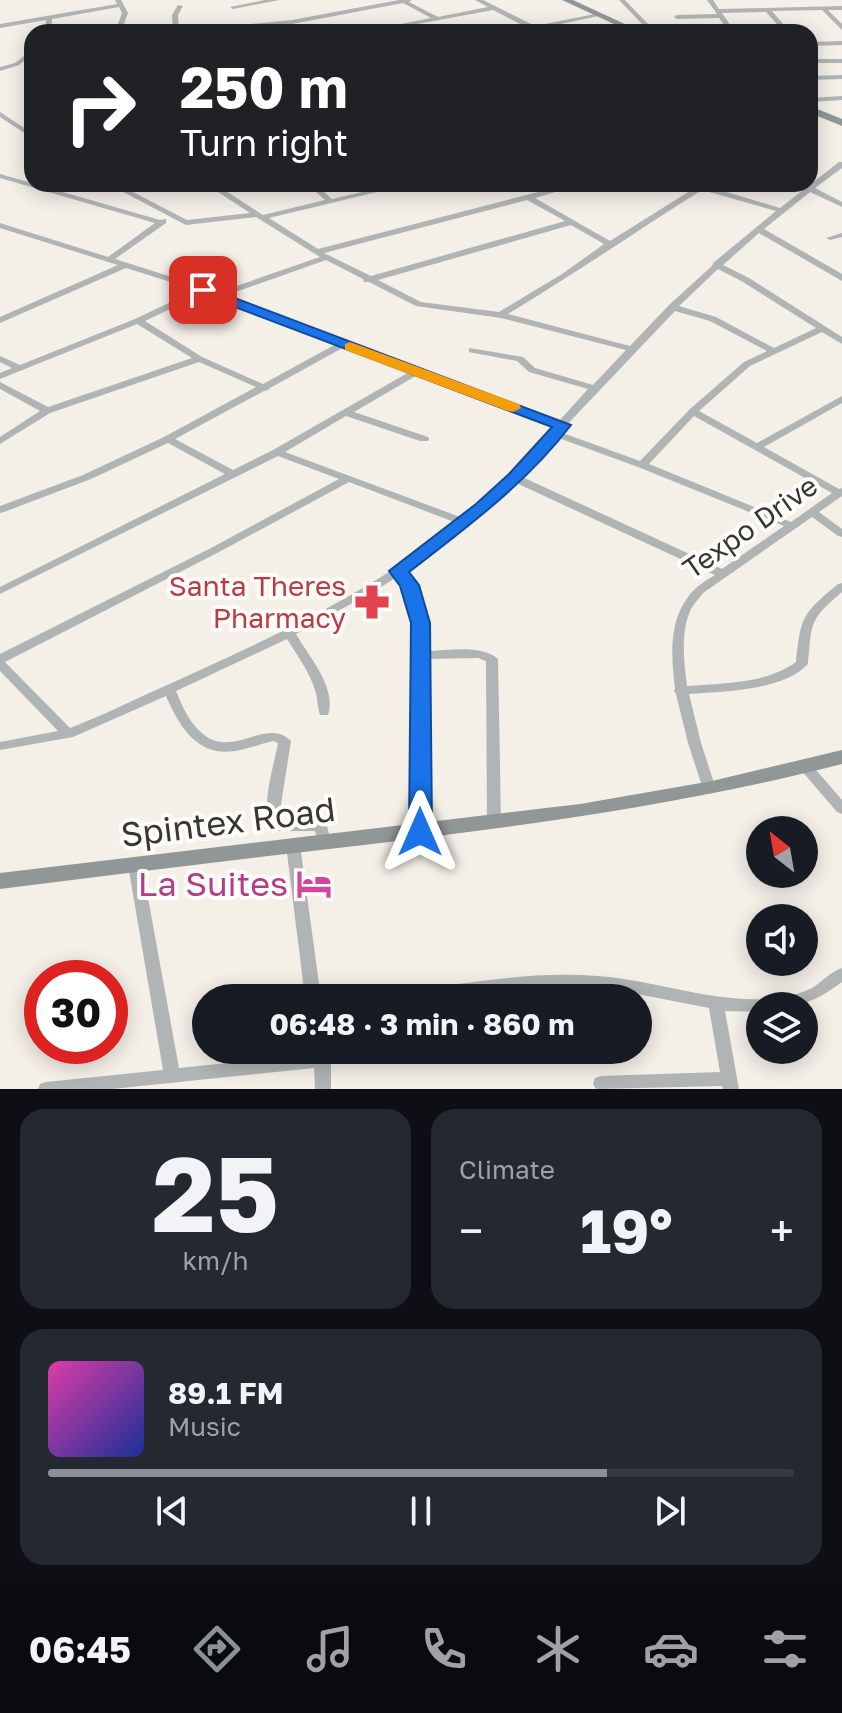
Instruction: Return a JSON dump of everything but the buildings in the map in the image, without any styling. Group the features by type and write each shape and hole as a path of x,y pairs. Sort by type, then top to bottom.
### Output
{"main road":[{"path":"566,0 619,24"},
{"path":"818,112 842,123"},
{"name":"Spintex Road","path":"0,881 494,822 709,789 842,757"}],"street":[{"path":"236,24 232,3 276,0"},
{"path":"278,24 405,0 437,19"},
{"path":"478,0 526,24"},
{"path":"622,0 645,24"},
{"path":"710,0 726,24"},
{"path":"780,0 786,9"},
{"path":"0,26 120,3 125,17 122,24"},
{"path":"176,24 175,15 180,6"},
{"path":"409,24 495,8"},
{"path":"823,8 842,28"},
{"path":"677,17 842,8"},
{"path":"768,10 780,24"},
{"path":"554,24 600,15"},
{"path":"49,17 49,24"},
{"path":"818,44 842,43"},
{"path":"0,69 24,58"},
{"path":"818,61 842,61"},
{"path":"818,78 842,77"},
{"path":"818,100 842,98"},
{"path":"0,114 24,130"},
{"path":"818,181 842,164"},
{"path":"0,176 24,183"},
{"path":"55,192 159,222"},
{"path":"130,192 186,223 262,216 373,192"},
{"path":"223,192 367,280 419,304 501,315 632,349"},
{"path":"320,192 331,202"},
{"path":"219,295 322,254 547,192"},
{"path":"501,315 694,192"},
{"path":"723,192 779,210"},
{"path":"0,746 68,734 289,633 398,571 464,522 515,478 594,388 672,307 716,265 804,192"},
{"path":"817,192 842,205"},
{"path":"528,197 610,244"},
{"path":"109,260 159,222 174,218"},
{"path":"367,280 572,222"},
{"path":"1,227 219,295 559,429 790,525"},
{"path":"758,229 842,278"},
{"path":"830,238 842,235"},
{"path":"716,265 746,280 842,341"},
{"path":"0,320 124,266"},
{"path":"0,376 138,321 203,290"},
{"path":"672,307 713,319 771,350"},
{"path":"138,321 199,359 265,388"},
{"path":"642,465 693,411 747,364 771,350 824,328"},
{"path":"0,510 87,477 168,439 343,344"},
{"path":"472,350 520,359 532,370 594,388"},
{"path":"0,359 18,367"},
{"path":"0,441 47,411 199,359"},
{"path":"0,591 277,452 416,372"},
{"path":"0,385 47,411"},
{"path":"756,447 842,399"},
{"path":"693,411 841,492"},
{"path":"347,413 424,439"},
{"path":"168,439 232,474"},
{"path":"277,452 464,522"},
{"path":"68,734 0,662 349,478"},
{"path":"515,478 723,574"},
{"name":"Texpo Drive","path":"709,789 680,691 680,636 684,610 689,599 841,492"},
{"path":"811,511 840,530"},
{"path":"398,571 409,585 416,603 421,655 420,832"},
{"path":"680,691 743,683 797,669 802,664 804,625 809,614 842,586"},
{"path":"289,633 317,680 325,701 324,712"},
{"path":"421,655 479,654 492,659 494,822"},
{"path":"169,689 187,727 212,746 231,747 274,736 285,741 274,804 275,826 321,826 324,842"},
{"path":"806,767 842,809"},
{"path":"293,845 311,984"},
{"path":"135,865 172,1074"},
{"path":"652,990 716,1006 764,1005 803,999 827,989 842,974"},
{"path":"517,984 613,984"},
{"path":"601,1083 730,1084 716,1006"},
{"path":"46,1089 251,1064"},
{"path":"322,1064 323,1089"}],"slow traffic":[{"path":"350,347 513,408"}],"place":[{"name":"Santa Theres Pharmacy","path":"372,602"},
{"name":"La Suites","path":"314,884"}],"route":[{"path":"203,290 563,425 515,478 482,508 398,571 409,585 420,623 420,832"}]}
